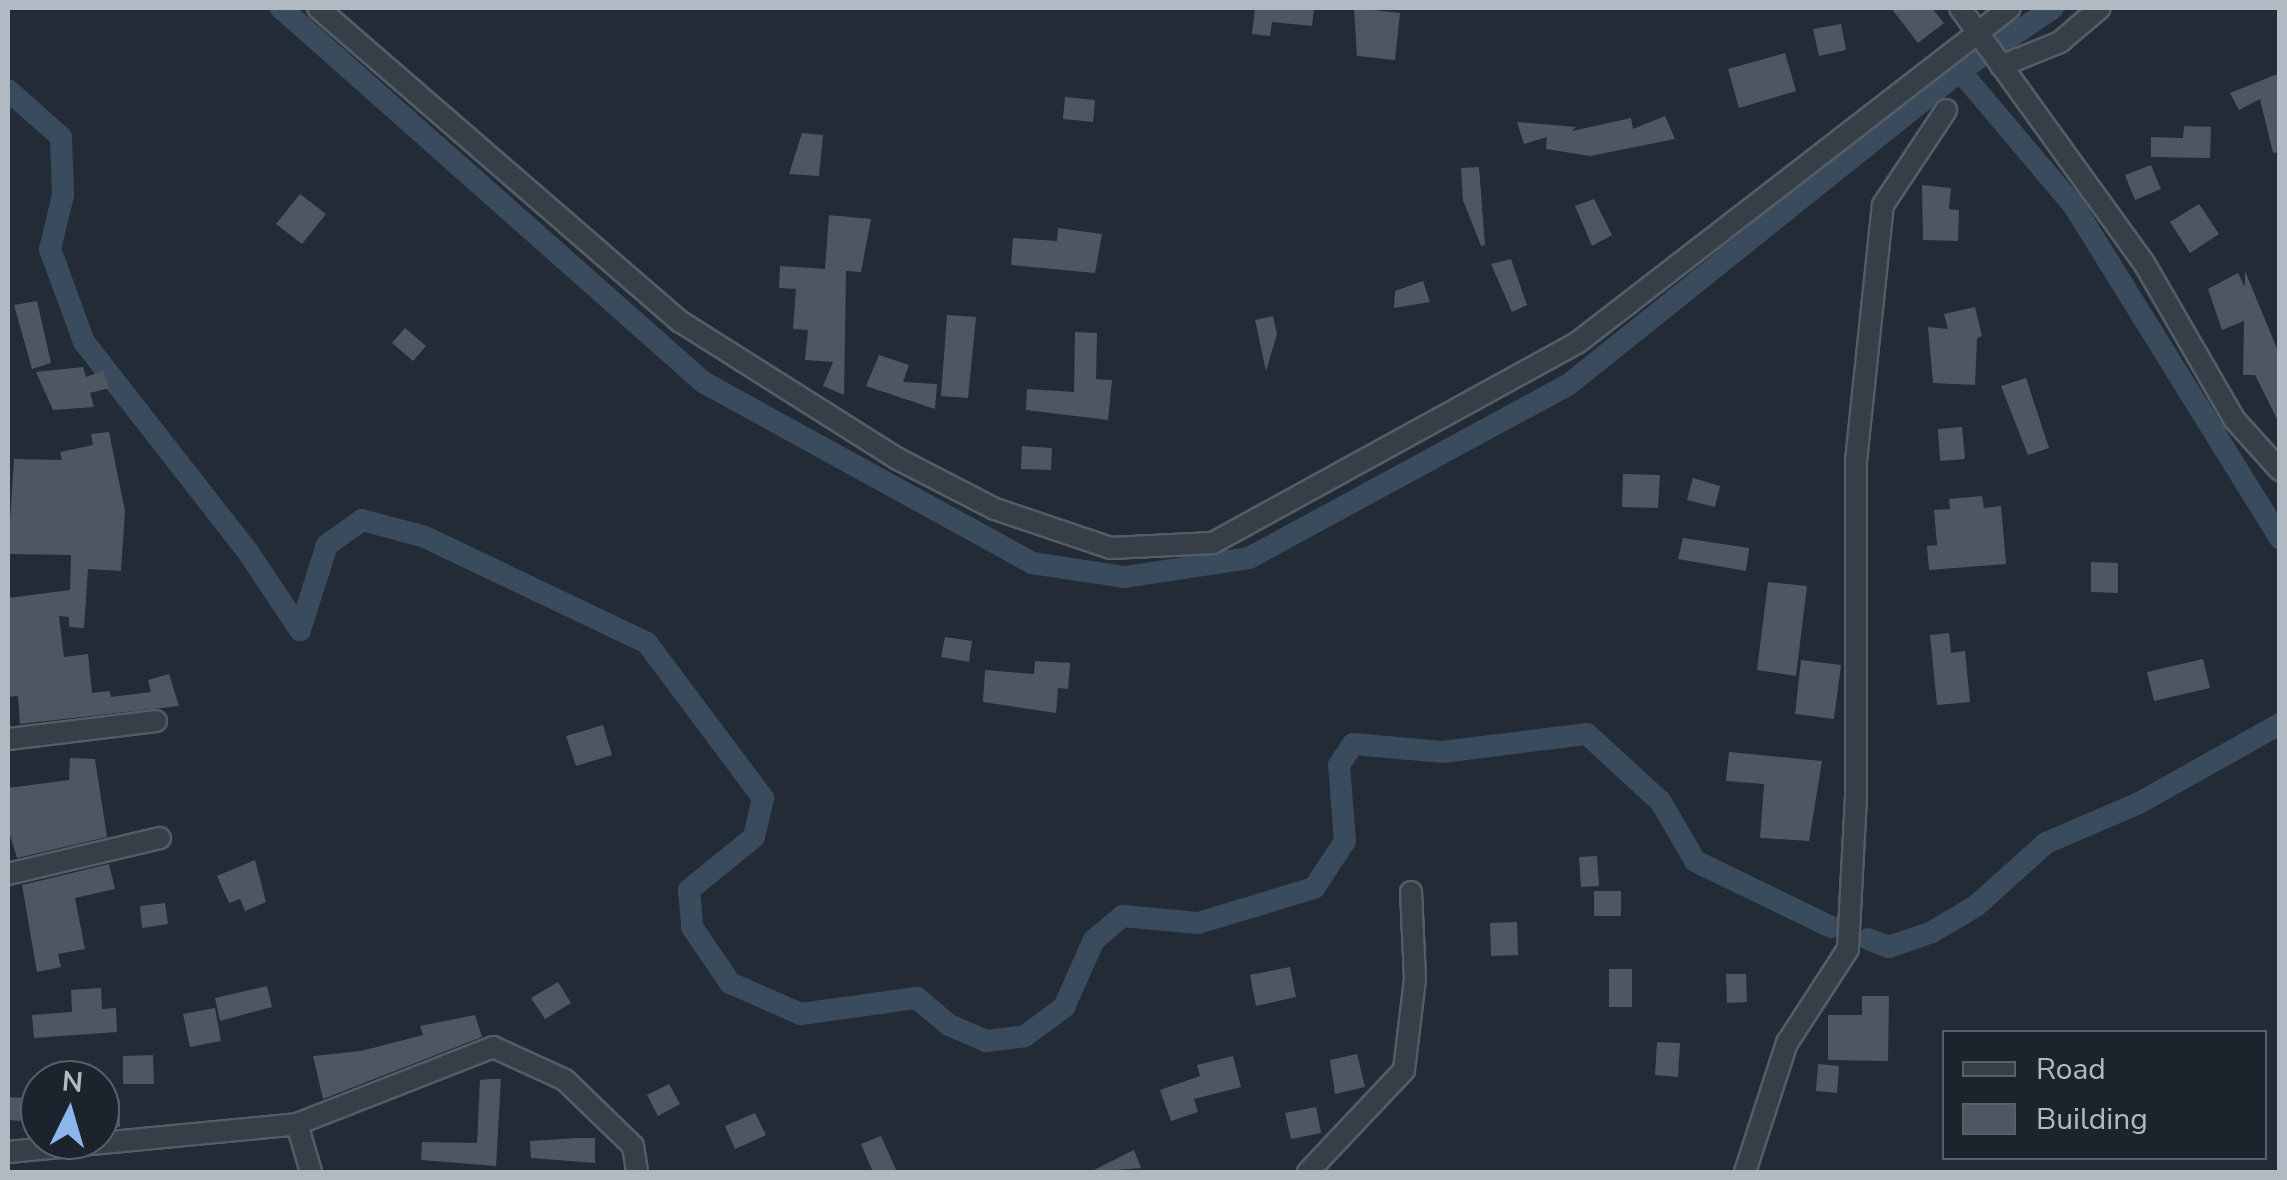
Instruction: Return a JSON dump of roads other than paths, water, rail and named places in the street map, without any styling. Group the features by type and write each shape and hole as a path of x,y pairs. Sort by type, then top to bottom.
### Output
{"street":[{"path":"318,8 681,322 896,458 995,510 1111,548 1214,544 1577,342 2010,8"},
{"path":"1960,8 2144,263 2234,419 2280,470"},
{"path":"2001,66 2060,42 2100,8"},
{"path":"1745,1172 1788,1043 1848,949 1856,795 1856,461 1883,205 1946,110"},
{"path":"8,739 156,721"},
{"path":"8,874 160,838"},
{"path":"1308,1172 1404,1070 1415,979 1412,892"},
{"path":"8,1152 297,1124 493,1047 565,1080 633,1146 638,1172"},
{"path":"297,1124 311,1172"}],"waterway":[{"path":"281,8 703,382 1032,563 1125,577 1249,558 1568,385 1960,71 2053,8"},
{"path":"1960,71 2074,206 2280,538"},
{"path":"8,90 61,137 63,195 50,249 84,342 248,552 300,630 327,545 362,520 425,537 647,643 763,798 754,837 689,890 692,927 730,983 801,1014 917,998 949,1025 986,1041 1025,1036 1064,1007 1094,940 1123,916 1198,923 1314,888 1345,841 1339,765 1353,744 1442,752 1587,734 1661,802 1695,861 1831,927"},
{"path":"1868,939 1889,947 1932,932 1976,906 2046,843 2139,803 2280,724"}]}
